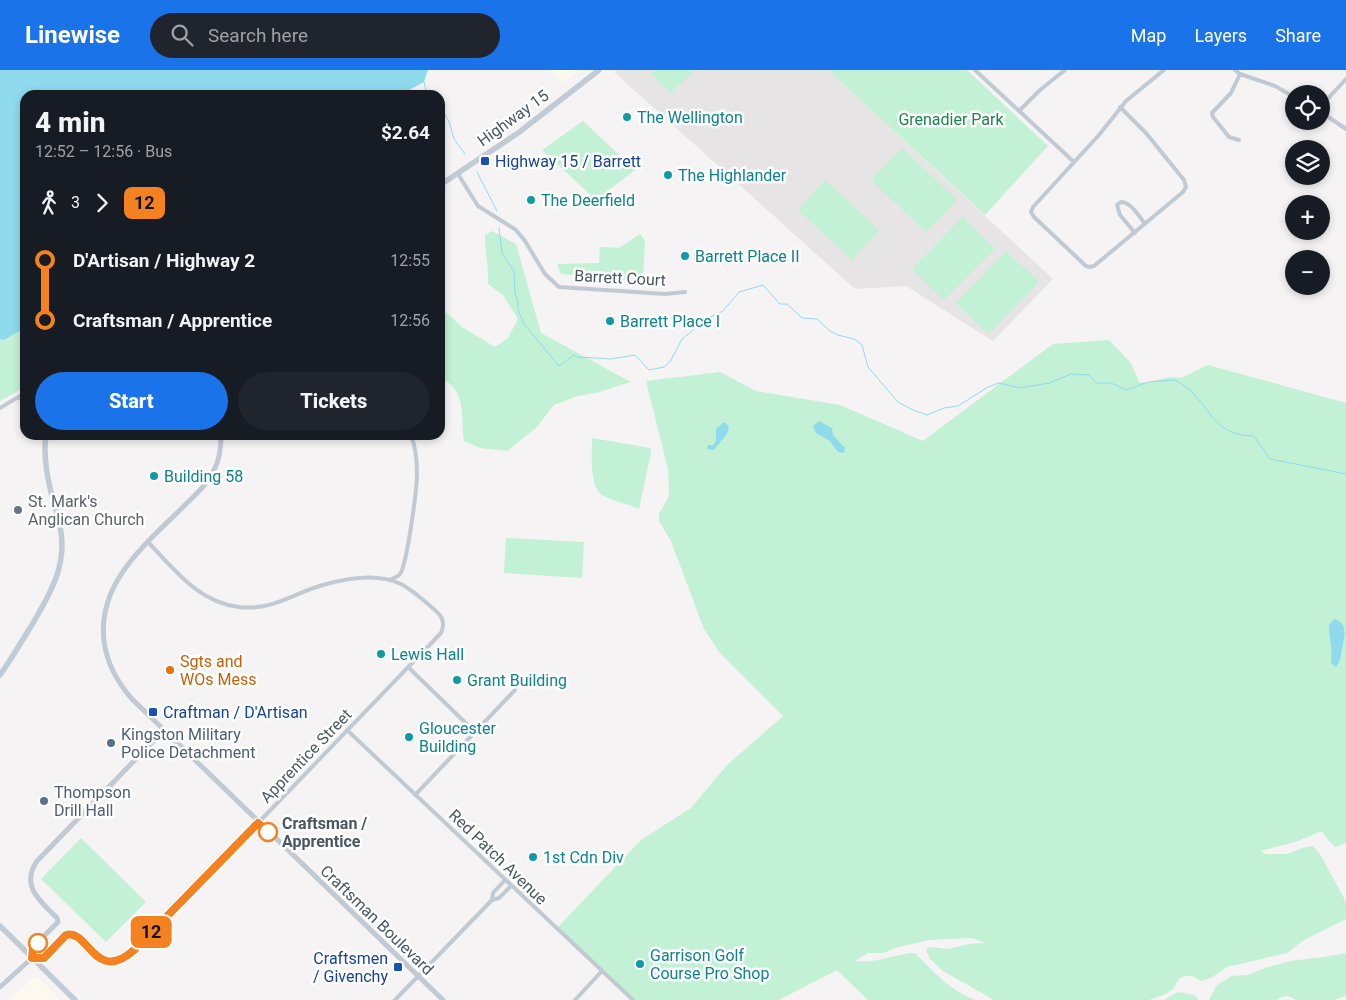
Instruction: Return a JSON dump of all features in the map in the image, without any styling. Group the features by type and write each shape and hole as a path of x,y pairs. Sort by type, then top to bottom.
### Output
{"main road":[{"name":"Highway 15","path":"445,182 518,132 600,70"},
{"path":"0,675 16,652 53,588 59,569 62,548 60,527 45,459 46,440"},
{"path":"0,926 75,1000"}],"street":[{"path":"975,70 1074,162"},
{"path":"1019,111 1040,90 1065,70"},
{"path":"1120,108 1146,133 1184,180 1186,186 1183,192 1135,233 1094,266 1090,267 1086,266 1031,212 1033,207 1099,135 1120,108 1164,70"},
{"path":"1235,70 1240,74 1276,86 1285,92"},
{"path":"1239,140 1229,137 1213,117 1212,112 1231,93 1240,74"},
{"path":"1330,96 1346,79"},
{"path":"1330,118 1346,129"},
{"name":"Barrett Court","path":"458,174 478,206 485,212 508,223 516,230 545,274 559,287 664,294 685,292"},
{"path":"1135,233 1120,215 1117,205 1121,202 1126,202 1145,224"},
{"path":"0,408 18,398"},
{"name":"Craftsman Boulevard","path":"221,440 216,468 207,482 129,562 115,583 104,615 104,634 109,663 116,679 132,699 443,1000"},
{"path":"390,580 400,574 404,564 413,515 417,476 413,440"},
{"name":"Apprentice Street","path":"32,958 44,958 66,935 70,934 75,935 99,958 111,962 122,960 134,950 348,730 441,633 444,626 442,618 436,611 405,586 390,580 355,578 321,585 272,605 256,608 222,604 208,598 195,589 148,542"},
{"path":"400,574 405,586"},
{"path":"408,667 475,732"},
{"path":"415,795 515,690"},
{"path":"0,987 32,958 33,947 58,922 57,918 32,889 30,881 32,867 164,730"},
{"name":"Red Patch Avenue","path":"348,730 633,1000"},
{"path":"492,900 493,893 505,880"},
{"path":"395,1000 492,900 499,898 511,886"},
{"path":"575,1000 602,971"}],"shaded area":[{"path":"550,70 580,70 563,83"},
{"path":"617,70 828,70 1053,279 993,341 906,286 855,289 614,72"},
{"path":"33,977 42,981 61,1000 9,1000"}],"green space":[{"path":"654,70 695,70 670,93 651,73"},
{"name":"Grenadier Park","path":"828,70 967,70 1048,146 985,215"},
{"path":"583,121 635,170 596,200 542,150"},
{"path":"902,148 957,200 926,232 871,180"},
{"path":"825,180 879,230 852,260 798,210"},
{"path":"963,217 995,249 944,300 912,269"},
{"path":"492,231 516,244 541,333 631,382 596,393 578,396 554,405 536,428 507,451 480,448 464,441 459,397 445,380 445,312 462,327 495,347 508,338 518,319 503,295 488,284 485,235"},
{"path":"640,234 645,241 643,281 561,274 557,264 599,263 600,247 619,248"},
{"path":"1006,251 1039,282 988,334 956,303"},
{"path":"20,323 20,390 0,401 0,329"},
{"path":"1109,340 1131,363 1139,382 1146,383 1169,377 1181,378 1208,365 1346,403 1346,843 1335,847 1322,831 1298,841 1261,851 1265,854 1288,854 1313,846 1320,854 1346,902 1346,919 1304,940 1287,953 1227,967 1211,978 1201,981 1192,976 1185,976 1180,978 1173,989 1166,994 1149,1000 994,1000 943,971 930,959 926,950 929,947 949,949 968,944 986,943 971,938 929,940 895,948 884,953 868,953 855,961 878,960 915,953 950,986 976,1000 868,1000 837,970 779,1000 633,1000 558,927 641,840 691,808 726,766 783,716 720,653 704,629 671,541 659,521 659,514 669,496 668,469 646,381 720,372 756,391 840,405 923,441 1053,344"},
{"path":"592,438 650,448 651,453 639,509 606,497 598,491 593,477"},
{"path":"506,538 584,542 582,578 504,573"},
{"path":"81,838 146,902 106,942 41,879"},
{"path":"1346,953 1346,996 1333,1000 1296,1000 1286,996 1277,1000 1209,1000 1217,985 1232,976 1248,975 1290,961"},
{"path":"1178,992 1195,995 1198,1000 1164,1000"}],"water":[{"path":"0,70 428,70 424,82 409,90 20,90 20,331 4,340 0,339"},
{"path":"819,421 832,428 833,435 845,448 844,453 838,452 830,441 816,433 813,426"},
{"path":"724,422 729,426 727,434 714,450 707,449 708,445 713,445 716,441 716,429"},
{"path":"1334,619 1343,625 1345,632 1340,658 1336,667 1331,663 1332,653 1329,630 1329,625"}],"waterway":[{"path":"424,82 426,90"},
{"path":"445,115 449,121 454,139 465,154"},
{"path":"477,172 497,211"},
{"path":"499,228 502,253 514,271 518,310 524,324 559,366 574,355 577,357 611,359 635,355 649,370 664,367 670,362 682,339 708,318 723,311 739,292 763,285 780,304 787,304 802,318 817,319 830,331 854,339 862,345 868,367 898,402 927,415 944,408 958,406 988,387 999,383 1020,388 1049,383 1071,374 1089,375 1096,383 1111,383 1126,390 1148,382 1175,380 1191,391 1224,428 1242,435 1254,436 1270,459 1346,474"}],"bus line":[{"name":"12","path":"38,943 33,947 32,958 44,958 66,935 70,934 75,935 99,958 111,962 122,960 258,823 268,832"}],"place":[{"name":"The Wellington","path":"627,117"},
{"name":"Highway 15 / Barrett","path":"485,161"},
{"name":"The Highlander","path":"668,175"},
{"name":"The Deerfield","path":"531,200"},
{"name":"Barrett Place II","path":"685,256"},
{"name":"Barrett Place I","path":"610,321"},
{"name":"Building 58","path":"154,476"},
{"name":"St. Mark's Anglican Church","path":"18,510"},
{"name":"Lewis Hall","path":"381,654"},
{"name":"Sgts and WOs Mess","path":"170,670"},
{"name":"Grant Building","path":"457,680"},
{"name":"Craftman / D'Artisan","path":"153,712"},
{"name":"Gloucester Building","path":"409,737"},
{"name":"Kingston Military Police Detachment","path":"111,743"},
{"name":"Thompson Drill Hall","path":"44,801"},
{"name":"Craftsman / Apprentice","path":"268,832"},
{"name":"1st Cdn Div","path":"533,857"},
{"name":"Garrison Golf Course Pro Shop","path":"640,964"},
{"name":"Craftsmen / Givenchy","path":"398,967"}]}
